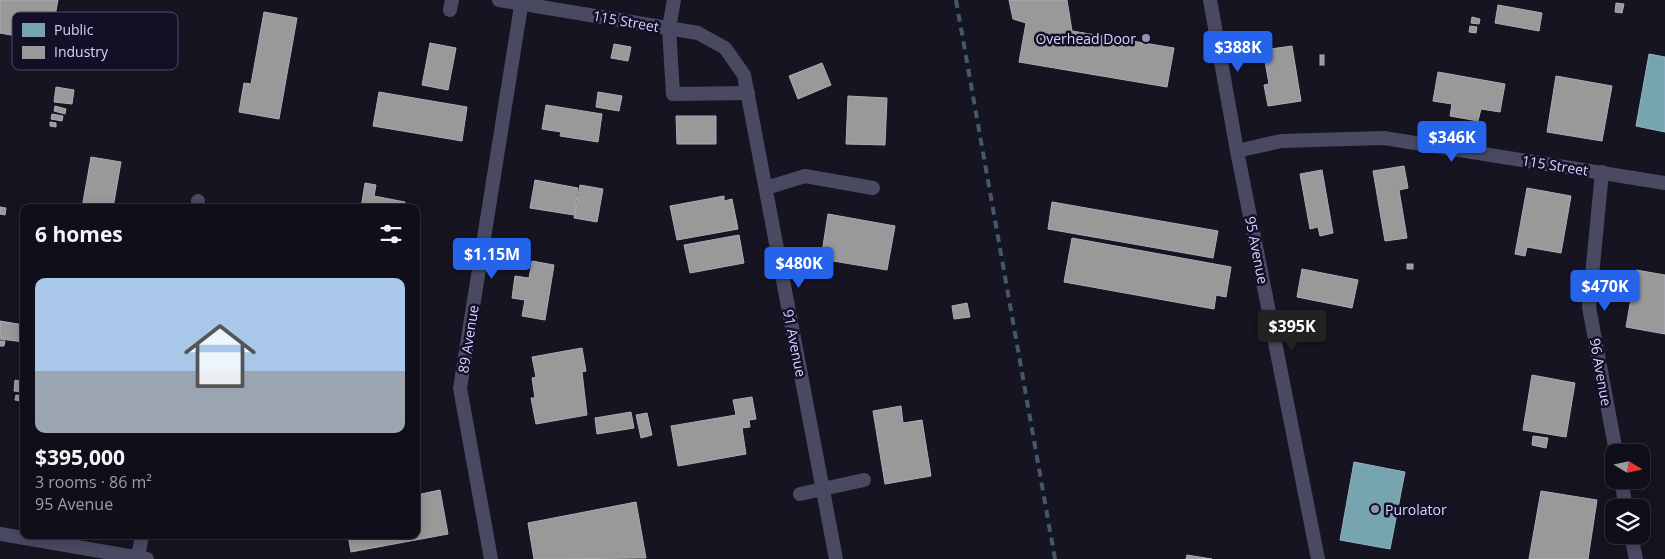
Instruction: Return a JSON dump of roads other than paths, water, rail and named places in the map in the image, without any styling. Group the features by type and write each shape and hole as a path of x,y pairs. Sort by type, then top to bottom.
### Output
{"street":[{"name":"115 Street","path":"499,0 522,2 698,33 721,46"},
{"path":"674,0 669,28 674,94 748,93"},
{"name":"95 Avenue","path":"1210,0 1237,151 1318,559"},
{"name":"89 Avenue","path":"491,559 460,388 522,2"},
{"name":"91 Avenue","path":"721,46 726,48 744,75 836,559"},
{"name":"115 Street","path":"1237,151 1281,141 1384,138 1665,183"},
{"name":"96 Avenue","path":"1602,172 1589,307 1615,444"},
{"path":"766,188 805,176 873,188"},
{"path":"800,494 864,480"},
{"path":"0,534 20,537"},
{"path":"30,539 142,558 142,539"},
{"path":"1633,544 1636,559"}],"railway":[{"path":"956,0 1055,559"}],"place":[{"name":"Overhead Door","path":"1146,38"},
{"name":"Purolator","path":"1375,509"}]}
